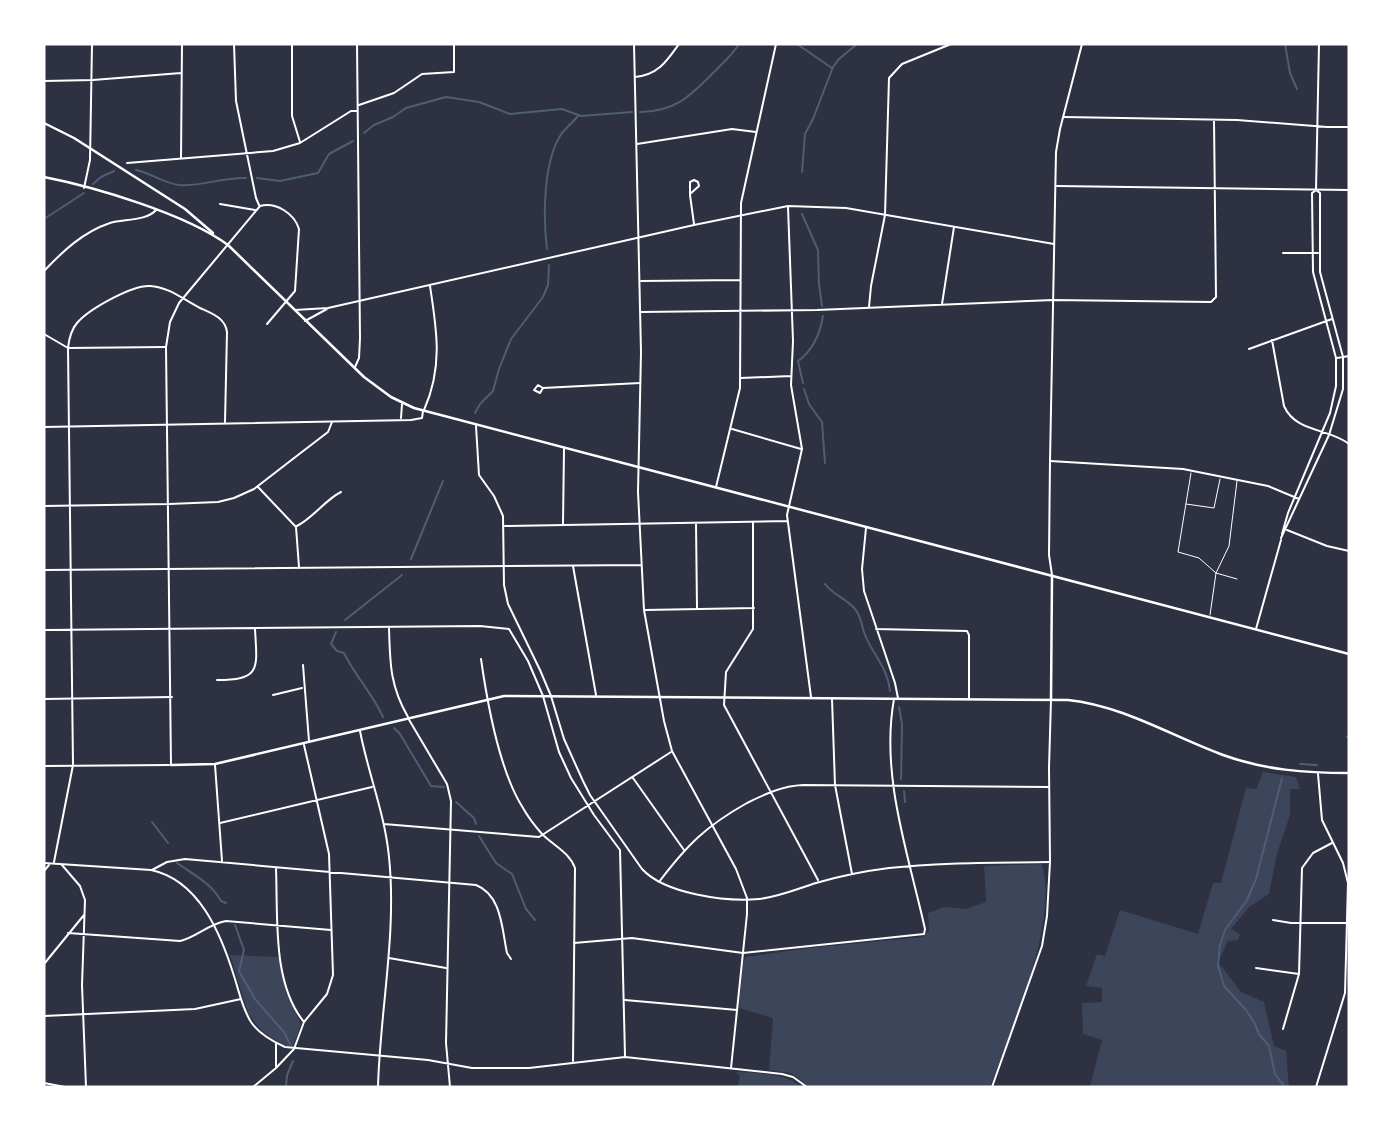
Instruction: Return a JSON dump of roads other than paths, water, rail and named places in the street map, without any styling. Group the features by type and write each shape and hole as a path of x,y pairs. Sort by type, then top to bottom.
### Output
{"main road":[{"path":"44,123 90,148 195,216 228,244 370,383 402,403 476,425 1349,654"},
{"path":"44,177 156,210 215,235"},
{"path":"1051,699 1052,576"},
{"path":"171,765 215,764 487,699 543,696 1051,699 1083,702 1124,712 1206,749 1241,761 1281,770 1349,773"}],"street":[{"path":"84,188 89,167 92,44"},
{"path":"181,159 182,44"},
{"path":"234,44 234,89 256,198 260,206"},
{"path":"292,44 292,116 300,143"},
{"path":"354,368 359,358 360,301 357,44"},
{"path":"358,105 394,93 422,74 454,72 454,44"},
{"path":"634,44 640,238 639,467 644,610 672,751 736,869 747,898 731,1068"},
{"path":"634,77 658,70 679,44"},
{"path":"715,488 731,429 740,378 740,215 776,44"},
{"path":"870,308 871,286 885,215 889,78 902,64 951,44"},
{"path":"1052,576 1049,555 1056,152 1083,44"},
{"path":"1256,630 1281,538 1335,394 1336,358 1314,278 1312,253 1319,44"},
{"path":"44,80 93,80 181,73"},
{"path":"127,163 273,151 300,143 351,111 358,111"},
{"path":"1063,117 1214,120 1349,127"},
{"path":"640,312 792,311 1053,300 1213,302 1216,297 1214,120"},
{"path":"637,144 732,129 756,132"},
{"path":"1056,186 1349,190"},
{"path":"1281,538 1329,435 1343,390 1343,357 1320,272 1320,193 1316,190"},
{"path":"690,194 689,204 694,225"},
{"path":"220,204 256,210"},
{"path":"44,766 171,765 166,347 172,317 183,298 256,210 268,204 278,207 298,225 295,290 267,324"},
{"path":"788,206 792,311 791,376 793,409 802,449 788,521 811,698"},
{"path":"294,310 328,309 788,206 831,206 1054,244"},
{"path":"44,271 70,246 92,230 117,221 149,216 156,210"},
{"path":"942,305 954,227"},
{"path":"1283,253 1319,253"},
{"path":"640,281 741,280"},
{"path":"44,871 52,864 73,765 68,426 68,348 71,332 80,320 126,291 150,286 165,289 220,318 226,326 225,423"},
{"path":"44,427 422,418 437,367 436,322 430,286"},
{"path":"305,321 328,309"},
{"path":"1249,349 1333,318"},
{"path":"44,334 68,348 166,347"},
{"path":"1272,340 1287,412 1297,423 1349,444"},
{"path":"1336,358 1349,356"},
{"path":"740,378 791,376"},
{"path":"543,388 641,383"},
{"path":"401,418 402,403"},
{"path":"44,506 227,500 243,495 257,486 328,432 332,422"},
{"path":"476,425 479,475 499,505 503,527 506,598 551,696 569,753 594,801 642,869 659,883 702,895 762,899 852,874 911,866 1050,862"},
{"path":"731,429 802,449"},
{"path":"563,525 564,448"},
{"path":"1050,461 1192,471 1268,486 1300,500"},
{"path":"257,486 296,527 299,567"},
{"path":"296,527 311,518 341,492"},
{"path":"503,527 788,521"},
{"path":"696,522 697,609"},
{"path":"753,522 754,608 751,635 727,669 724,705 819,882"},
{"path":"574,943 622,938 743,953 921,936 925,933 894,786 891,731 896,698 895,683 865,598 862,580 866,527"},
{"path":"1286,530 1327,547 1349,551"},
{"path":"572,565 596,696"},
{"path":"44,570 641,565"},
{"path":"644,610 754,608"},
{"path":"44,630 480,626 509,629 518,623"},
{"path":"389,627 392,682 399,701 449,789 451,829 447,968 450,1087"},
{"path":"217,680 239,680 250,675 256,663 255,628"},
{"path":"509,629 528,661 543,696 559,752 571,778 617,845 621,856 625,1057"},
{"path":"876,629 965,630 970,635 969,699"},
{"path":"481,659 487,699 513,789 543,835 567,855 575,868 573,1062"},
{"path":"303,665 309,741"},
{"path":"273,695 304,688"},
{"path":"44,699 172,697"},
{"path":"832,698 835,785 852,874"},
{"path":"992,1087 1042,946 1049,902 1051,699"},
{"path":"359,730 383,824 390,878 388,958 378,1087"},
{"path":"253,1087 294,1049 304,1023 324,999 332,980 329,854 303,744"},
{"path":"383,824 535,837 543,835 672,751"},
{"path":"215,764 222,863"},
{"path":"1316,1087 1345,993 1349,923 1348,877 1319,810 1318,773"},
{"path":"633,777 684,850"},
{"path":"659,883 684,850 711,824 771,792 796,785 1049,787"},
{"path":"220,823 373,787"},
{"path":"1283,1029 1299,974 1301,873 1304,863 1313,853 1333,843"},
{"path":"151,870 175,860 476,885 489,893 496,907 507,953 512,959"},
{"path":"44,863 151,870 180,881 213,924 251,1023 276,1043 294,1049 380,1056 472,1068 511,1068 625,1057 782,1074 793,1077 807,1087"},
{"path":"62,865 80,886 84,896 83,1014 86,1087"},
{"path":"276,868 284,985 304,1023"},
{"path":"44,964 85,914"},
{"path":"1273,920 1349,923"},
{"path":"68,933 180,941 189,939 213,924 234,921 331,930"},
{"path":"388,958 447,968"},
{"path":"1256,968 1299,974"},
{"path":"44,1016 195,1009 241,999"},
{"path":"624,1000 737,1010"},
{"path":"276,1043 276,1068"},
{"path":"44,1083 65,1087"}],"lane":[{"path":"1192,471 1178,552 1199,558 1216,573 1237,579"},
{"path":"1186,504 1214,508 1221,477"},
{"path":"1210,618 1216,573 1229,546 1237,480"}],"waterway":[{"path":"640,112 664,109 683,100 700,86 739,44"},
{"path":"797,44 832,68"},
{"path":"802,172 805,134 833,67 857,44"},
{"path":"1285,44 1290,73 1297,89"},
{"path":"364,133 406,108 446,97 479,102 510,114 562,109 581,116 632,112"},
{"path":"547,249 545,205 551,158 562,133 578,116"},
{"path":"257,178 280,181 318,173 329,154 353,141"},
{"path":"136,170 179,185 246,178"},
{"path":"93,184 114,171"},
{"path":"44,219 84,193"},
{"path":"802,214 818,250 822,306"},
{"path":"475,413 493,391 511,339 543,297 548,285 549,265"},
{"path":"803,383 798,361 815,342 823,316"},
{"path":"804,389 809,404 822,422 825,463"},
{"path":"411,559 443,481"},
{"path":"345,620 402,575"},
{"path":"825,584 857,612 868,642 886,675 890,691"},
{"path":"336,632 331,644 337,651 344,653 383,717"},
{"path":"899,707 902,724 901,779"},
{"path":"394,728 431,786 444,787"},
{"path":"1300,764 1317,765"},
{"path":"1282,778 1256,879 1247,900 1225,930 1218,966 1224,986 1246,1010 1269,1046 1275,1074 1285,1087"},
{"path":"904,791 905,802"},
{"path":"456,802 474,818 476,824"},
{"path":"152,822 168,843"},
{"path":"479,836 496,863 512,874 526,909 535,920"},
{"path":"177,863 207,884 221,901 226,903"},
{"path":"235,925 244,950 239,971 255,999 284,1032 290,1044"},
{"path":"286,1087 287,1075 293,1061"}]}
